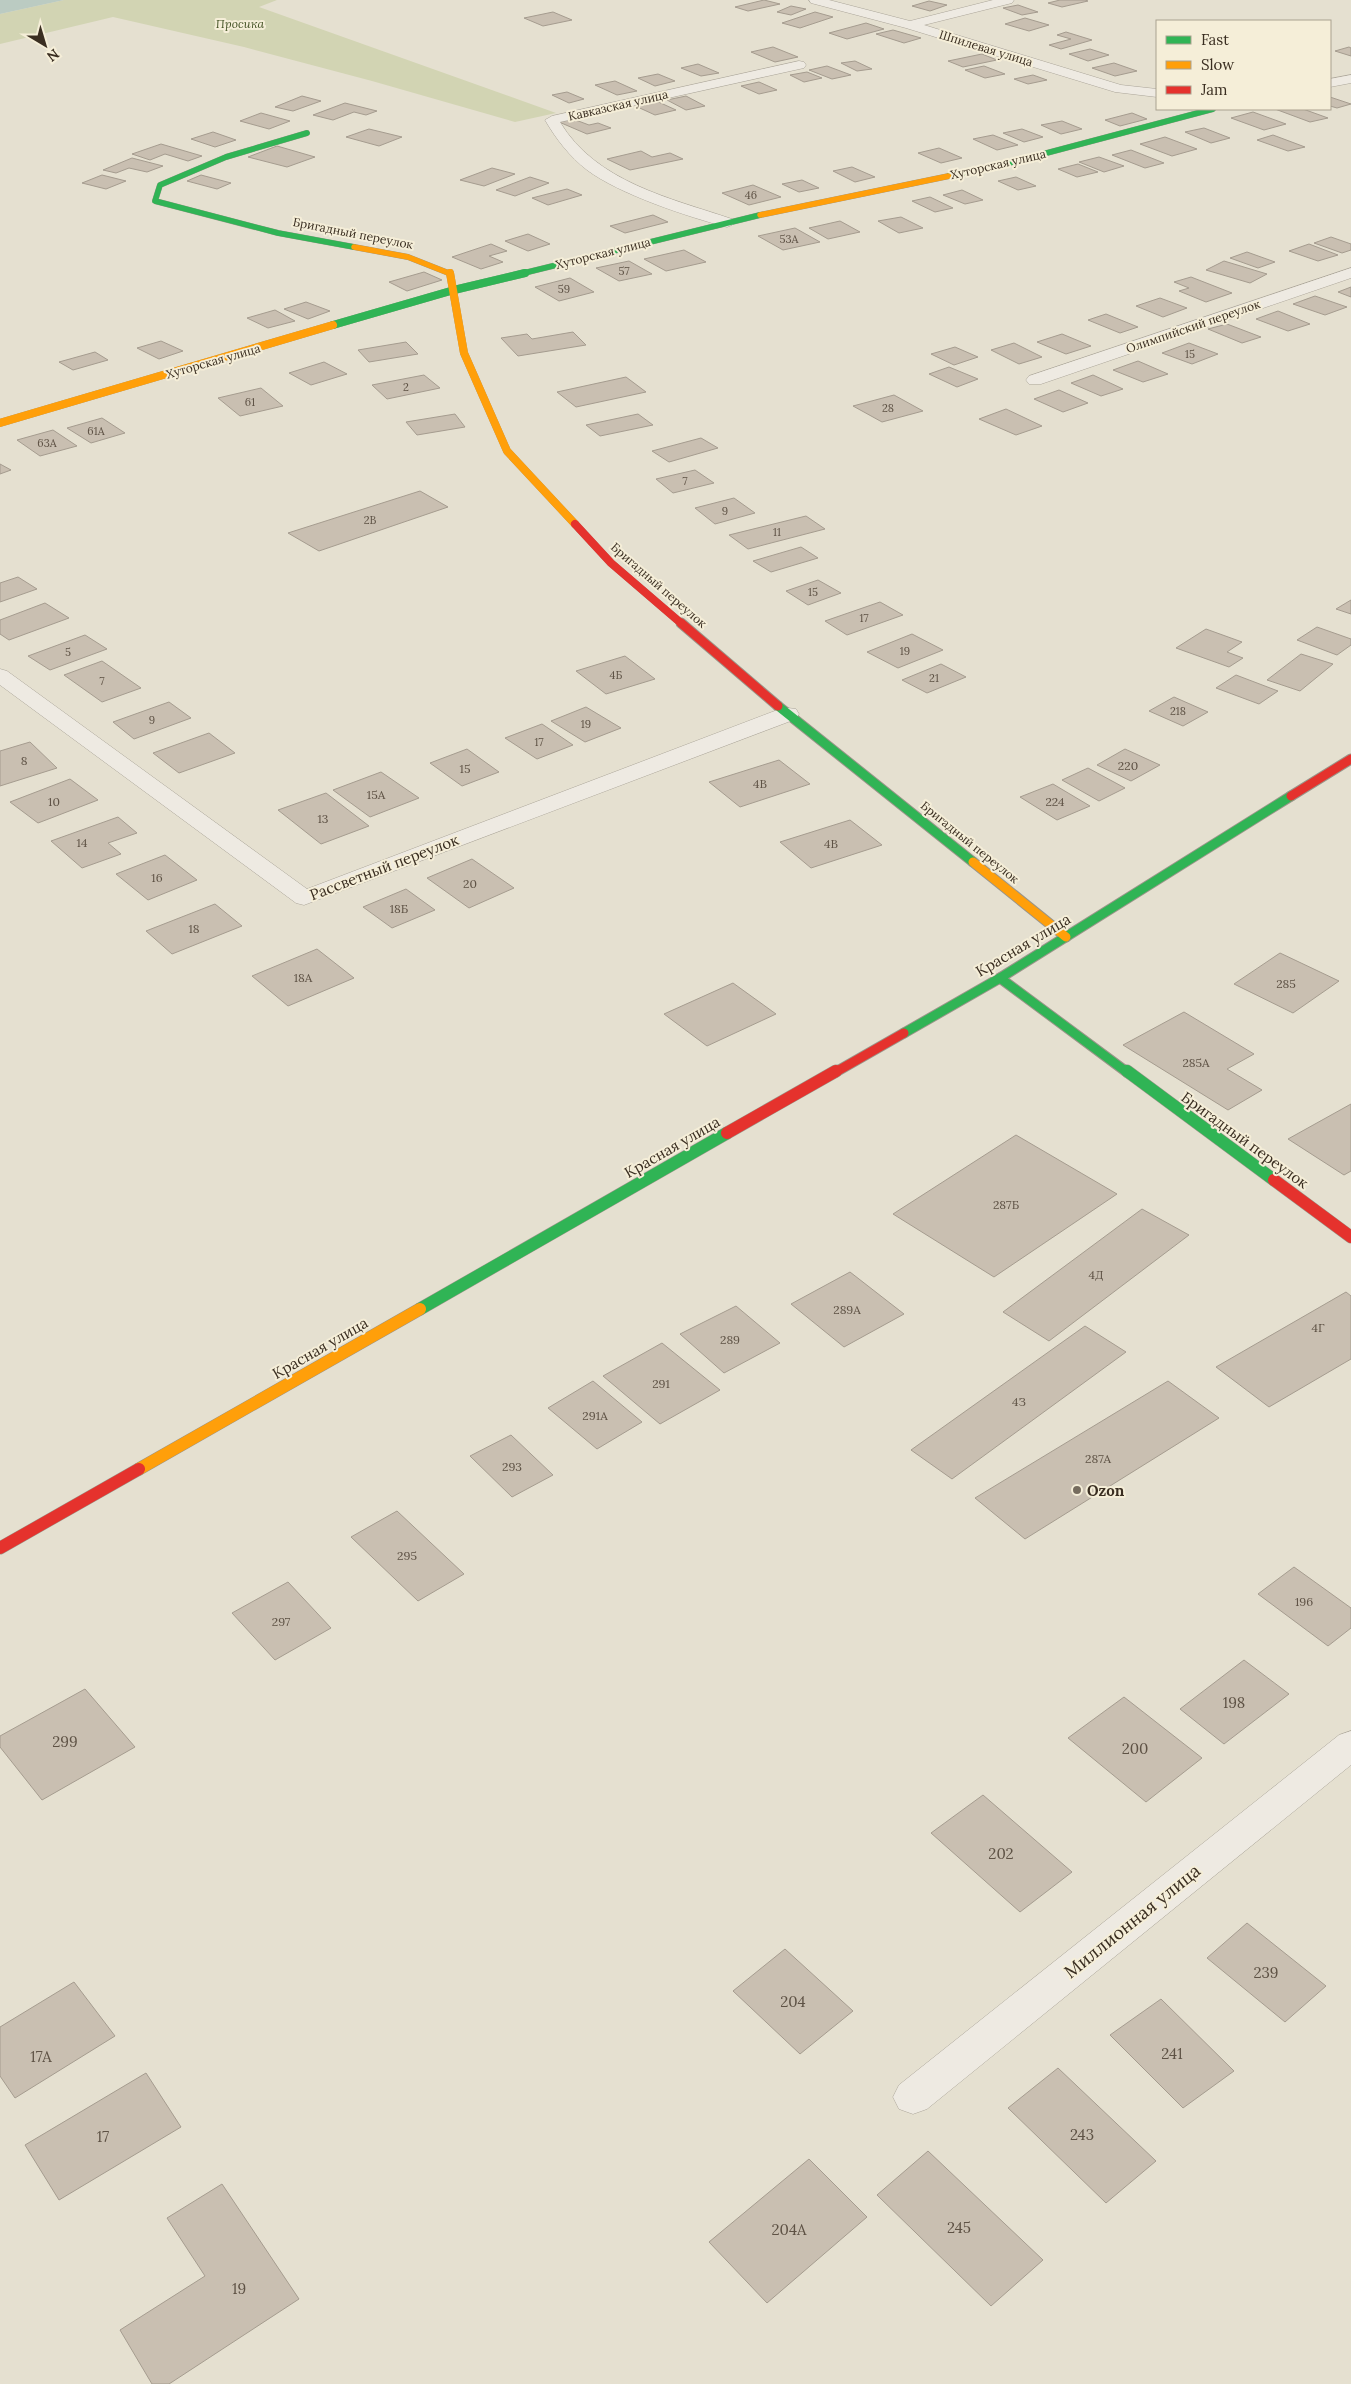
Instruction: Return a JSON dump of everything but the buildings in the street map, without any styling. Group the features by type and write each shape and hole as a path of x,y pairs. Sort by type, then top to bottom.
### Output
{"street":[{"name":"Шпилевая улица","path":"815,0 910,25 1120,89 1156,93"},
{"path":"910,25 1008,0"},
{"name":"Кавказская улица","path":"726,222 676,205 600,172 562,139 552,120 800,65"},
{"name":"Хуторская улица","path":"0,423 454,290 726,222 1005,164 1209,110"},
{"name":"Бригадный переулок","path":"307,133 226,157 160,185 156,201 278,232 408,257 451,273 464,353 507,451 611,564 788,714 1066,937"},
{"name":"Олимпийский переулок","path":"1035,380 1351,273"},
{"name":"Рассветный переулок","path":"0,675 304,898 544,805 788,714"},
{"name":"Красная улица","path":"0,1548 1000,978 1351,759"},
{"name":"Бригадный переулок","path":"1000,978 1351,1237"},
{"name":"Миллионная улица","path":"913,2097 1351,1745"}],"green space":[{"name":"Просика","path":"64,0 277,0 259,7 556,113 515,122 244,47 113,17 0,44 0,14"}],"shaded area":[{"path":"0,0 64,0 0,14"}],"traffic: fast":[{"path":"949,176 1005,164 1209,110"},
{"path":"307,133 226,157 160,185 155,201 278,233 354,247"},
{"path":"333,325 454,290 760,215"},
{"path":"778,706 973,862"},
{"path":"904,1033 1000,978 1291,796"},
{"path":"1000,978 1274,1180"},
{"path":"420,1309 727,1133"}],"traffic: slow":[{"path":"760,215 949,176"},
{"path":"354,247 408,257 451,273 464,353 507,451 575,524"},
{"path":"0,423 333,325"},
{"path":"973,862 1066,937"},
{"path":"139,1469 420,1309"}],"traffic: jam":[{"path":"575,524 611,563 778,706"},
{"path":"1291,796 1351,759"},
{"path":"727,1133 904,1033"},
{"path":"1274,1180 1351,1237"},
{"path":"0,1548 139,1469"}],"place":[{"name":"Ozon","path":"1077,1490"}]}
